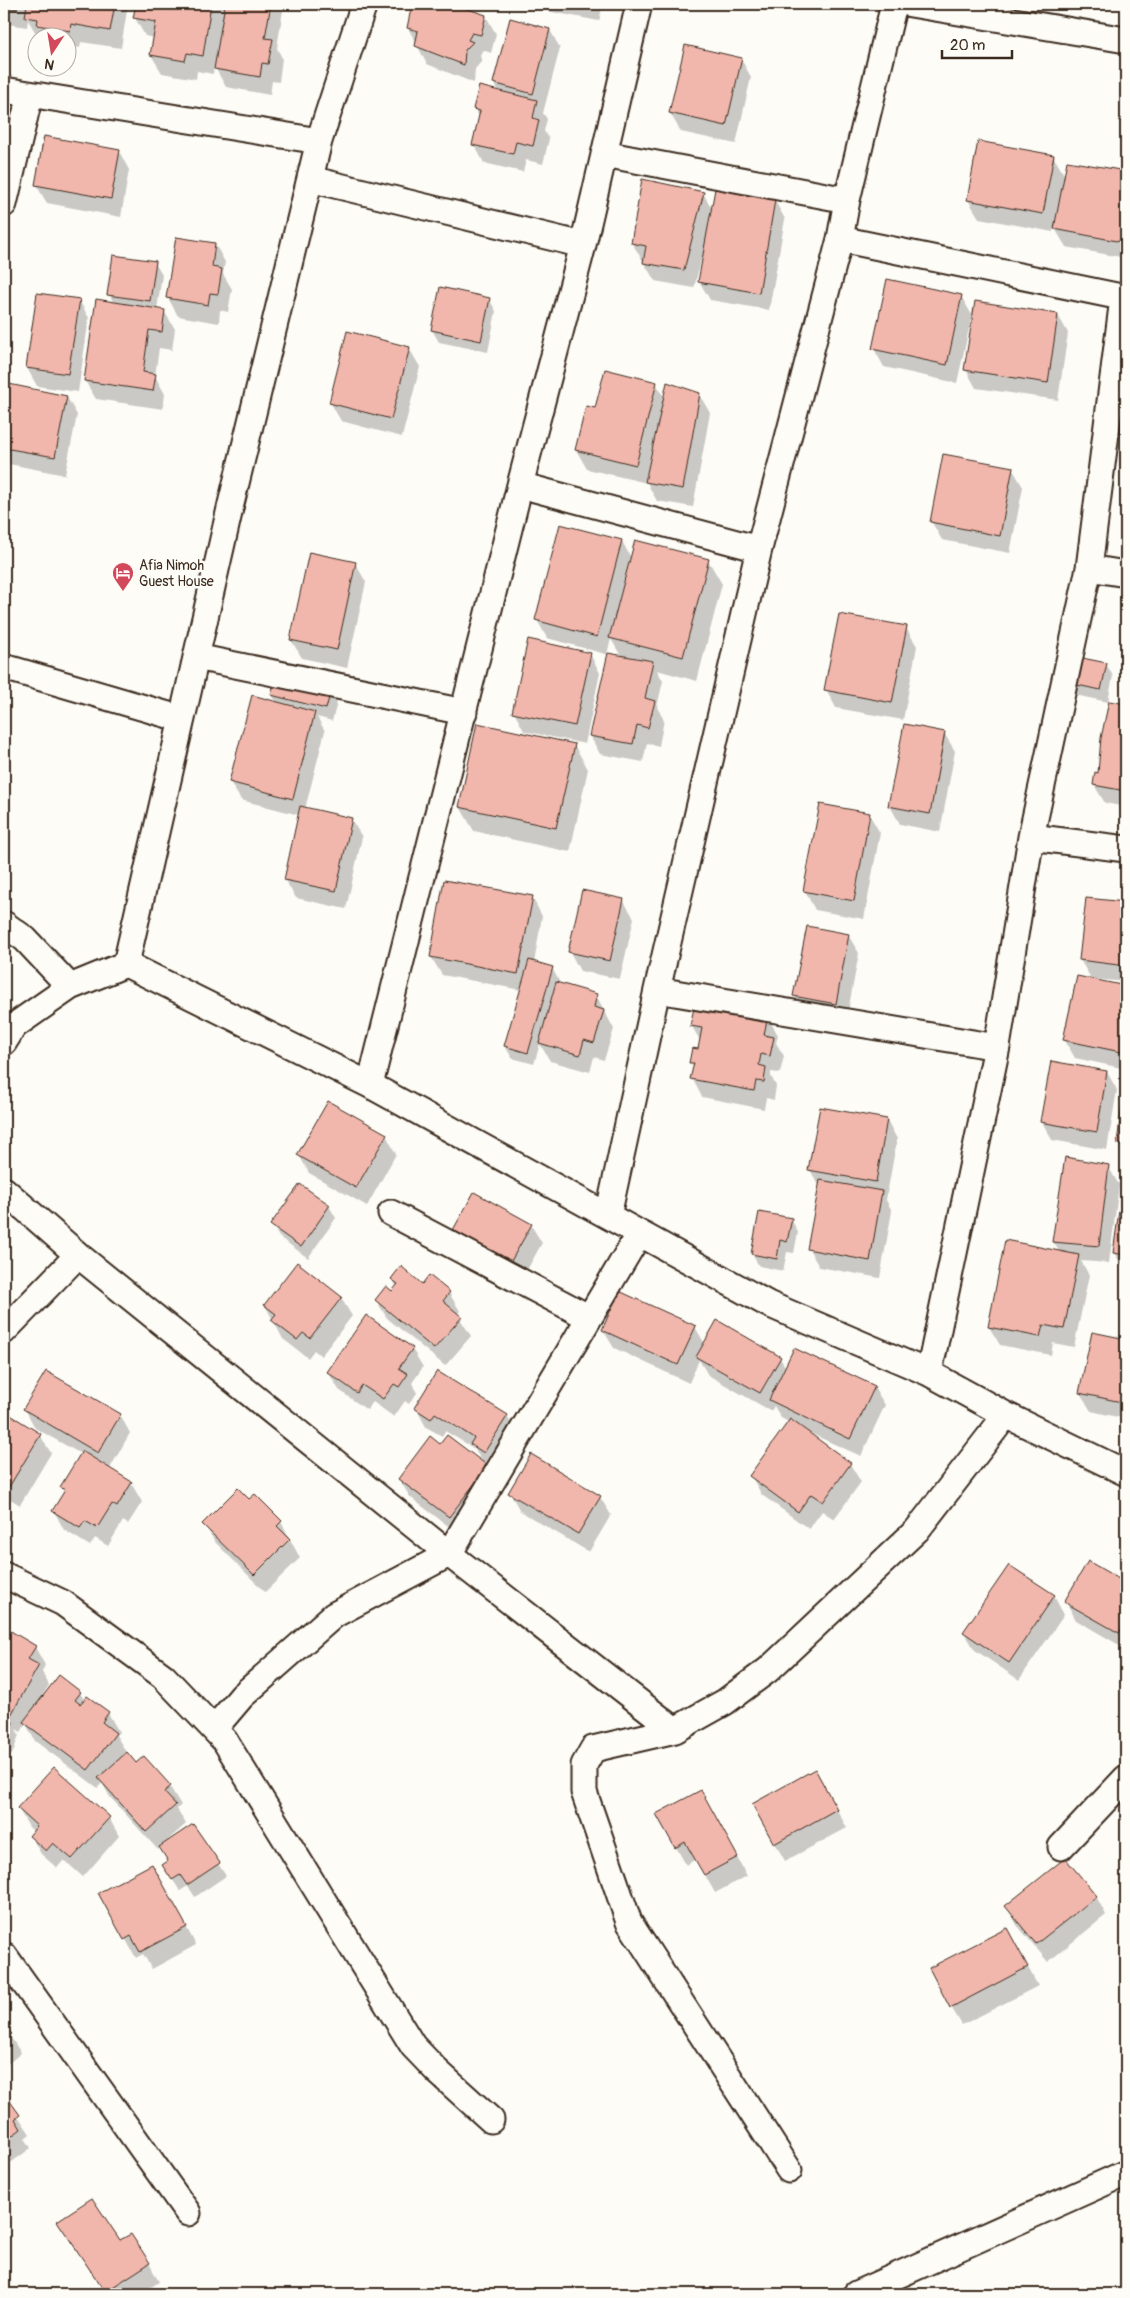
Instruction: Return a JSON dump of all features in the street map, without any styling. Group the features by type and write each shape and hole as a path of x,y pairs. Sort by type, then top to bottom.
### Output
{"street":[{"path":"126,964 196,657 319,141 364,4"},
{"path":"370,1085 520,485 583,245 639,4"},
{"path":"608,1216 657,990 759,549 840,239 847,200 894,4"},
{"path":"911,4 1126,40"},
{"path":"4,90 319,141"},
{"path":"4,204 30,94"},
{"path":"604,154 847,200"},
{"path":"310,178 583,245"},
{"path":"840,239 1125,298 1089,568 1031,837 997,1047 929,1373"},
{"path":"520,485 759,549"},
{"path":"1089,568 1126,574"},
{"path":"196,657 464,712"},
{"path":"4,667 182,719"},
{"path":"1031,837 1126,849"},
{"path":"4,924 25,939 70,986"},
{"path":"4,1042 14,1026 70,986 126,964 370,1085 768,1304 929,1373 1006,1415 1126,1473"},
{"path":"657,990 997,1047"},
{"path":"4,1190 78,1255 449,1554 675,1730"},
{"path":"391,1213 588,1318"},
{"path":"214,1729 255,1683 334,1614 449,1554 639,1234"},
{"path":"4,1331 78,1255"},
{"path":"789,2170 629,1922 584,1792 584,1765 593,1749 675,1730 725,1702 768,1670 918,1530 1006,1415"},
{"path":"4,1575 63,1603 163,1676 226,1741 413,2046 437,2071 491,2120"},
{"path":"1061,1847 1126,1778"},
{"path":"4,1955 188,2213"},
{"path":"856,2294 1126,2173"}],"building":[{"path":"4,4 18,4 17,9 4,7"},
{"path":"27,4 115,4 110,31 71,24 70,28 54,28 37,25 38,19 25,17"},
{"path":"136,4 211,4 203,56 187,53 185,61 150,55 156,22 133,18"},
{"path":"225,4 271,4 265,38 273,39 268,64 262,63 260,77 214,69"},
{"path":"412,4 453,4 486,15 481,35 472,33 468,40 473,42 465,50 464,65 415,46 418,31 407,28"},
{"path":"510,18 550,29 533,94 493,83"},
{"path":"685,45 742,58 726,126 669,113"},
{"path":"479,86 537,100 533,118 539,120 533,146 516,142 513,154 472,145 480,111 473,109"},
{"path":"44,136 120,150 111,199 35,185"},
{"path":"978,141 1054,155 1043,214 967,200"},
{"path":"1067,161 1126,171 1126,217 1122,242 1054,229"},
{"path":"642,179 704,192 684,270 643,263 646,246 631,243"},
{"path":"715,189 775,200 759,293 698,282"},
{"path":"176,237 215,243 212,267 222,269 218,294 210,293 208,305 166,298"},
{"path":"113,255 156,261 150,301 107,295"},
{"path":"887,279 962,295 947,365 872,349"},
{"path":"440,287 490,298 481,341 431,330"},
{"path":"37,293 80,299 68,374 26,368"},
{"path":"96,299 165,310 162,332 149,330 143,372 156,374 153,391 84,381"},
{"path":"975,301 1058,314 1048,383 964,370"},
{"path":"347,331 410,347 391,419 329,403"},
{"path":"605,369 657,382 636,465 575,450 586,406 595,408"},
{"path":"667,382 700,393 683,489 645,482"},
{"path":"4,383 67,396 55,457 4,448"},
{"path":"943,454 1013,467 1000,536 930,522"},
{"path":"560,524 622,540 597,637 535,620"},
{"path":"635,540 709,559 683,657 609,638"},
{"path":"309,552 356,562 337,650 290,640"},
{"path":"839,614 907,626 892,703 824,690"},
{"path":"528,639 591,653 575,726 512,713"},
{"path":"608,653 653,661 645,698 655,701 648,728 637,725 633,744 589,736"},
{"path":"1072,656 1107,663 1101,690 1067,683"},
{"path":"276,675 331,690 326,709 271,695"},
{"path":"252,695 315,712 293,799 229,782"},
{"path":"1109,701 1126,704 1126,791 1093,785 1095,772 1098,773 1101,738"},
{"path":"477,723 575,744 556,828 459,807"},
{"path":"904,724 945,732 930,814 888,806"},
{"path":"820,804 870,813 854,901 803,891"},
{"path":"300,806 352,818 336,891 284,880"},
{"path":"444,880 533,896 518,974 430,957"},
{"path":"582,890 624,899 610,961 568,952"},
{"path":"1086,898 1126,902 1126,966 1079,960"},
{"path":"807,926 849,934 836,1004 793,996"},
{"path":"529,960 553,967 528,1053 504,1046"},
{"path":"1077,976 1126,986 1126,1053 1063,1040"},
{"path":"556,982 597,994 594,1007 604,1010 594,1043 584,1040 580,1055 539,1043"},
{"path":"694,1008 768,1015 764,1035 774,1037 770,1056 761,1054 759,1065 766,1067 764,1082 756,1081 754,1091 690,1079 694,1063 689,1063 692,1048 698,1049 702,1028 690,1026"},
{"path":"1051,1061 1107,1071 1097,1132 1040,1122"},
{"path":"1126,1074 1126,1145 1117,1143"},
{"path":"328,1101 387,1134 356,1188 297,1155"},
{"path":"820,1107 887,1119 876,1182 808,1170"},
{"path":"1065,1157 1109,1165 1099,1246 1052,1242"},
{"path":"1126,1168 1126,1255 1113,1253"},
{"path":"820,1180 882,1191 870,1261 807,1249"},
{"path":"300,1184 330,1205 301,1247 270,1225"},
{"path":"474,1192 532,1224 511,1261 453,1230"},
{"path":"759,1212 792,1218 787,1242 780,1240 777,1259 751,1254"},
{"path":"1005,1240 1079,1255 1064,1329 1043,1325 1040,1337 988,1327"},
{"path":"297,1262 342,1297 310,1338 303,1333 297,1340 271,1320 276,1314 264,1305"},
{"path":"401,1266 422,1284 429,1275 450,1292 443,1301 462,1317 434,1349 375,1300 386,1286 392,1291 398,1284 391,1279"},
{"path":"619,1291 696,1326 678,1365 602,1330"},
{"path":"366,1315 413,1348 399,1368 408,1374 399,1387 394,1384 383,1399 362,1385 357,1393 327,1372"},
{"path":"717,1320 781,1357 760,1393 696,1357"},
{"path":"1092,1332 1126,1339 1126,1403 1079,1393"},
{"path":"794,1348 875,1386 850,1439 769,1400"},
{"path":"46,1371 121,1414 98,1453 23,1409"},
{"path":"437,1371 508,1415 484,1453 470,1444 474,1438 435,1413 431,1419 414,1408"},
{"path":"4,1411 41,1434 9,1487 4,1484"},
{"path":"790,1419 851,1463 823,1502 811,1494 798,1512 749,1476"},
{"path":"447,1435 488,1466 449,1517 398,1479 430,1436 440,1444"},
{"path":"82,1451 132,1482 117,1507 112,1504 97,1528 85,1521 80,1528 52,1511 65,1490 60,1487"},
{"path":"531,1454 601,1496 578,1534 508,1493"},
{"path":"238,1488 249,1499 255,1494 282,1521 277,1526 290,1539 254,1575 202,1524"},
{"path":"1088,1561 1126,1583 1126,1622 1119,1633 1064,1602"},
{"path":"1009,1565 1055,1595 1009,1663 963,1632"},
{"path":"4,1627 36,1646 28,1659 39,1665 11,1715 4,1711"},
{"path":"59,1675 81,1692 75,1700 80,1704 87,1696 109,1712 102,1722 116,1733 88,1770 23,1722"},
{"path":"4,1718 13,1722 5,1744 4,1743"},
{"path":"127,1752 136,1763 144,1756 171,1786 164,1792 176,1805 146,1832 98,1778"},
{"path":"54,1767 110,1817 72,1859 53,1843 46,1851 29,1836 37,1826 17,1808"},
{"path":"815,1769 837,1809 774,1844 752,1804"},
{"path":"701,1790 738,1857 704,1875 685,1842 675,1848 656,1814"},
{"path":"193,1824 220,1863 187,1885 180,1875 172,1880 162,1865 168,1861 159,1847"},
{"path":"1065,1858 1097,1896 1036,1944 1005,1906"},
{"path":"152,1864 187,1927 140,1952 131,1936 124,1940 98,1893"},
{"path":"1007,1928 1028,1967 950,2008 929,1968"},
{"path":"4,2025 12,2034 4,2041"},
{"path":"4,2093 20,2115 15,2119 21,2129 4,2142"},
{"path":"92,2198 120,2240 131,2234 150,2263 105,2292 57,2221"}],"place":[{"name":"Afia Nimoh Guest House","path":"123,592"}]}
